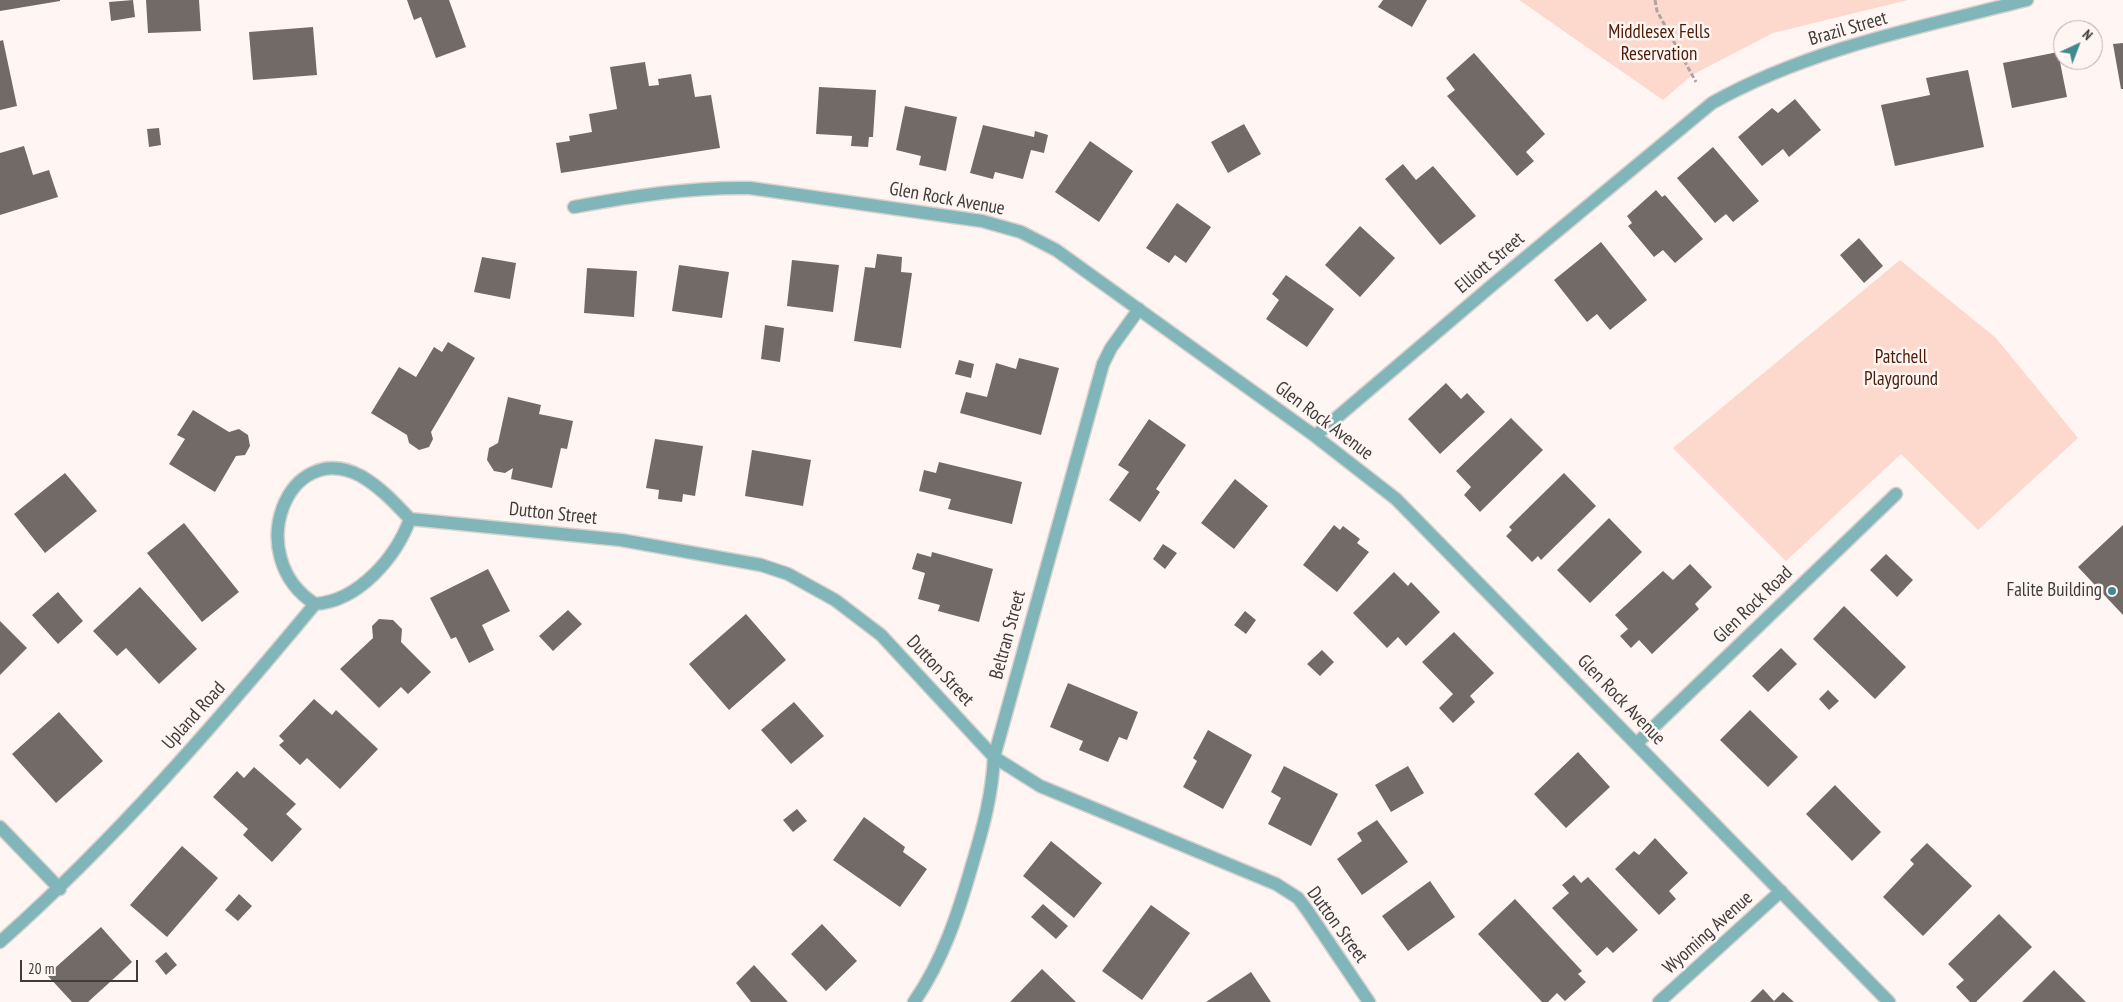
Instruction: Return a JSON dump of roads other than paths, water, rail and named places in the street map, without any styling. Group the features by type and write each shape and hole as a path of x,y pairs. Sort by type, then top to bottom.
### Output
{"street":[{"name":"Brazil Street","path":"1690,119 1746,84 1798,64 1937,23 2027,0"},
{"name":"Elliott Street","path":"1315,436 1690,119"},
{"name":"Glen Rock Avenue","path":"574,207 644,193 713,188 750,188 982,221 1021,232 1040,241 1139,308 1315,436 1396,499 1422,523 1889,1002"},
{"name":"Beltran Street","path":"914,1002 934,970 956,920 989,808 994,757 1103,364 1111,348 1139,308"},
{"path":"340,469 349,471 376,486 410,519 394,553 370,578 336,599 316,604 303,596 283,565 278,549 276,532 278,518 285,501 297,485 308,476 320,471 340,469"},
{"name":"Glen Rock Road","path":"1636,743 1896,494"},
{"name":"Dutton Street","path":"410,519 621,540 761,565 788,574 835,600 882,635 994,757 1040,786 1284,888 1298,898 1370,1002"},
{"name":"Upland Road","path":"0,942 60,889 231,704 316,604"},
{"path":"0,827 60,889"},
{"name":"Wyoming Avenue","path":"1659,1002 1781,891"}],"place":[{"name":"Falite Building","path":"2112,591"}],"park label":[{"name":"Middlesex Fells Reservation","path":"1659,44"},
{"name":"Patchell Playground","path":"1901,369"}]}
